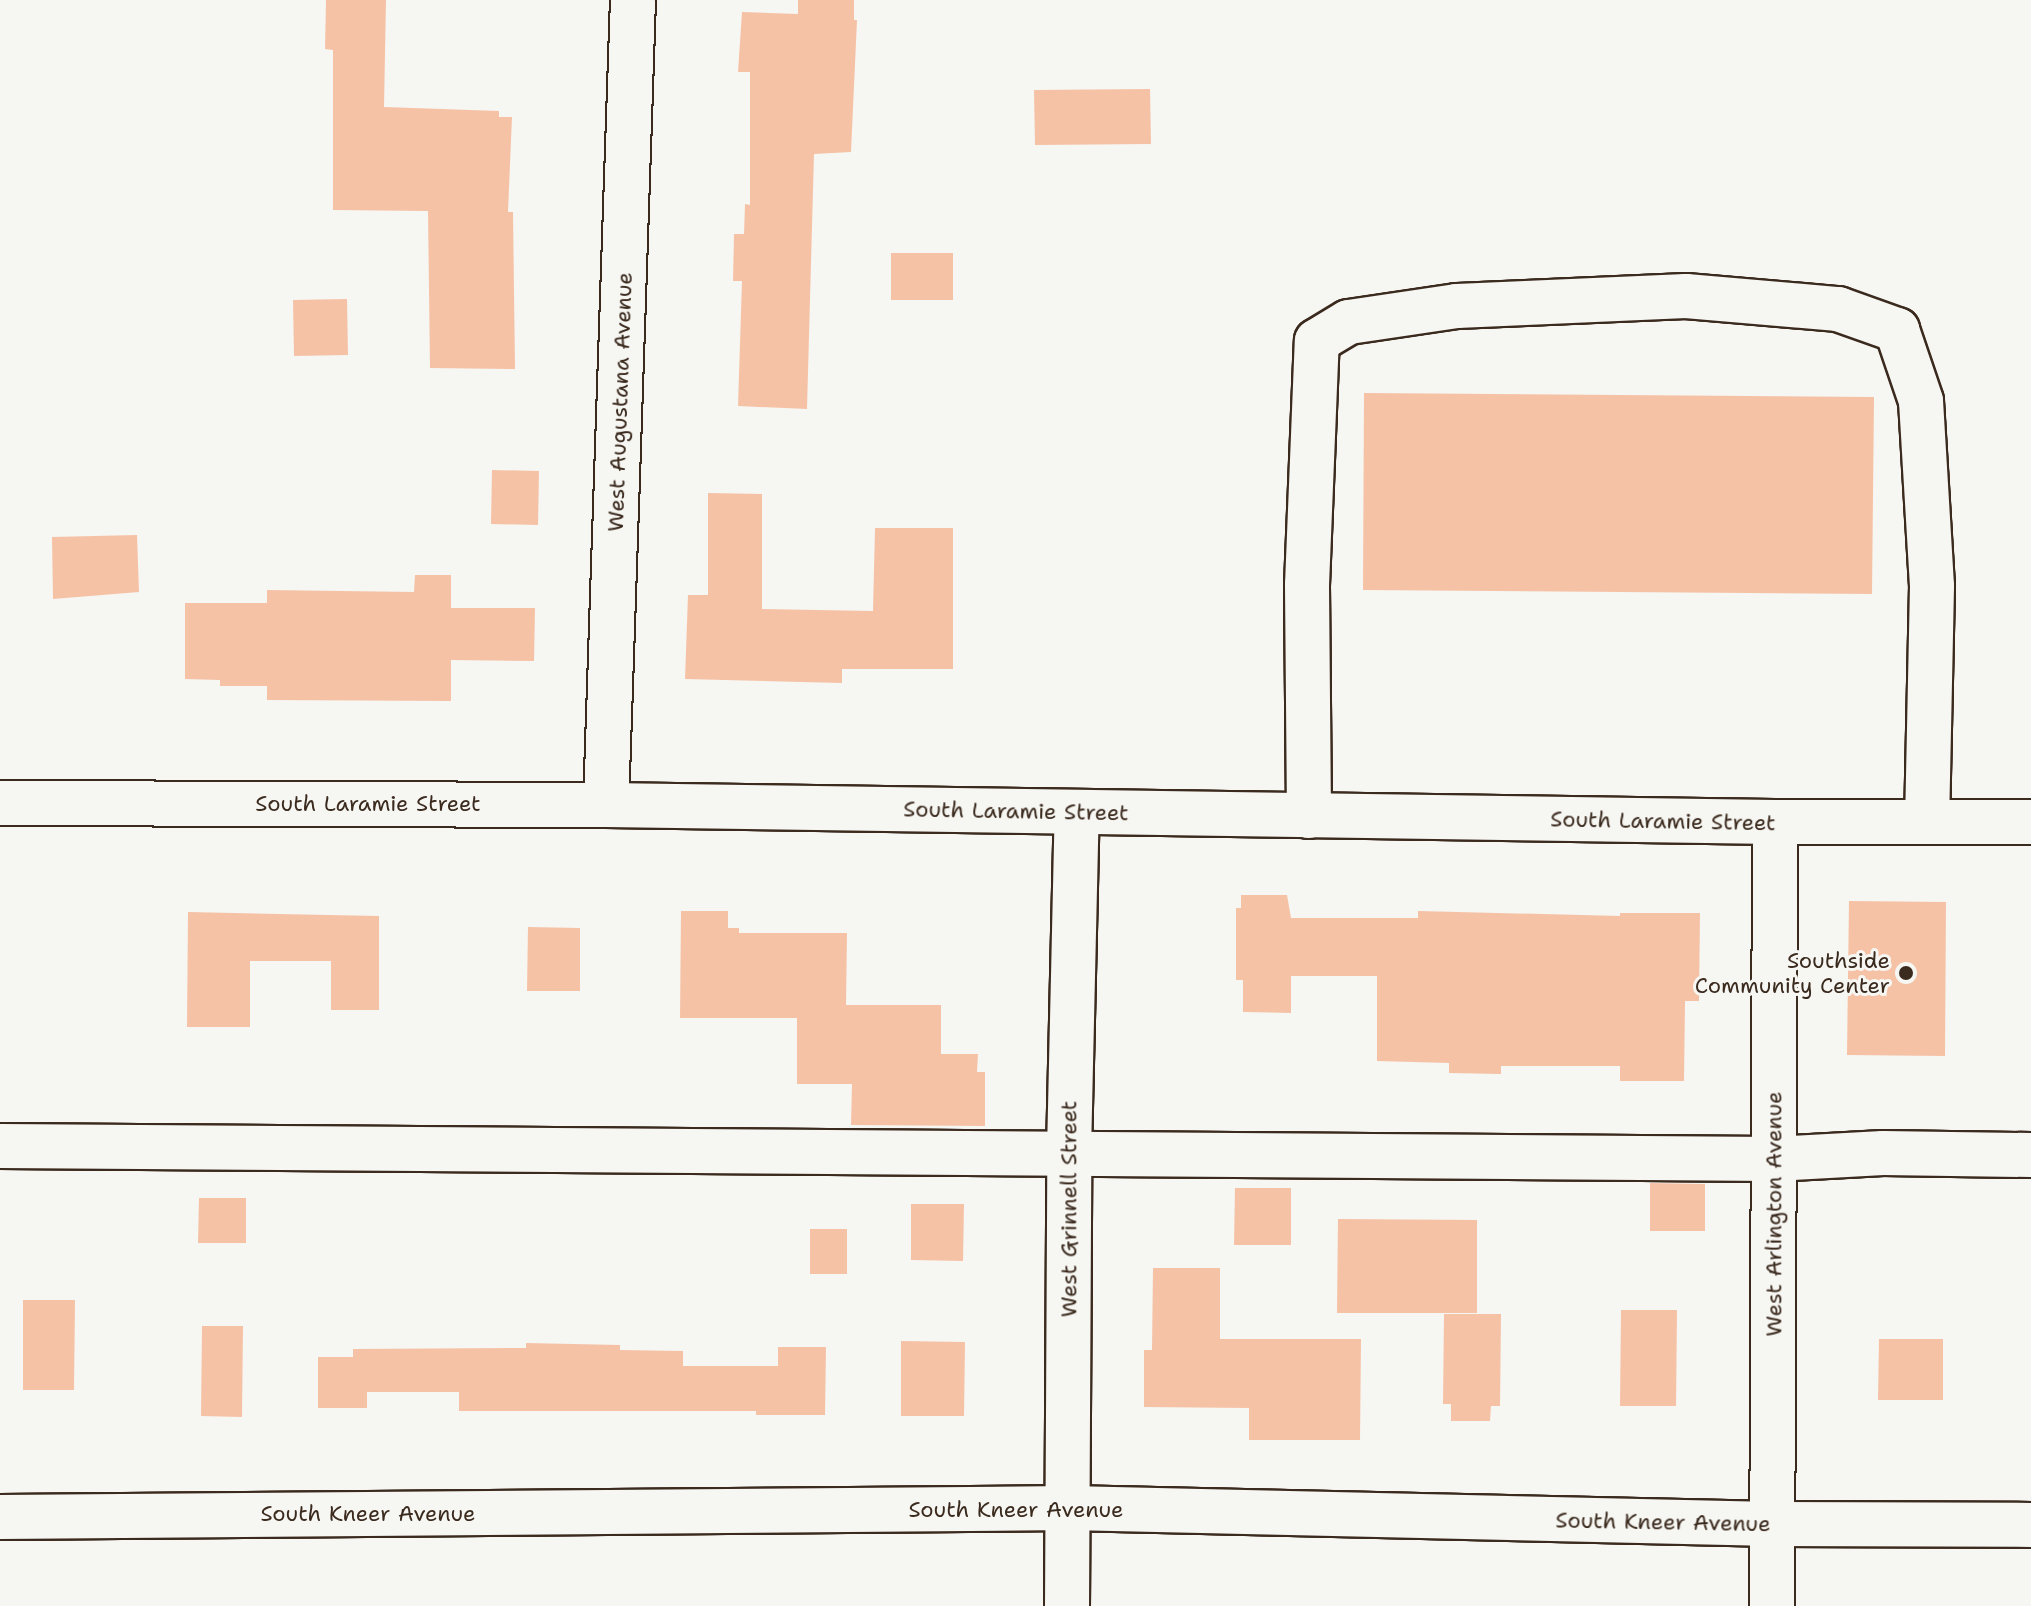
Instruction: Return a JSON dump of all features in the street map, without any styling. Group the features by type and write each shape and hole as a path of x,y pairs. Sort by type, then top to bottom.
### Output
{"street":[{"name":"West Augustana Avenue","path":"606,805 633,0"},
{"path":"1309,816 1307,585 1317,341 1349,322 1457,306 1686,296 1838,309 1897,330 1921,401 1931,571 1927,822"},
{"name":"South Laramie Street","path":"0,803 606,805 1775,822 2031,822"},
{"name":"West Grinnell Street","path":"1067,1606 1069,1152 1077,812"},
{"name":"West Arlington Avenue","path":"1772,1606 1775,822"},
{"path":"0,1146 1774,1159 1883,1153 2031,1155"},
{"name":"South Kneer Avenue","path":"0,1517 1069,1508 1773,1524 2031,1525"}],"building":[{"path":"326,0 386,0 384,107 499,111 499,117 512,117 508,212 513,212 515,369 430,368 428,211 333,210 333,50 325,49"},
{"path":"798,0 854,0 854,20 857,20 851,152 814,154 807,409 738,406 742,281 733,281 734,234 744,234 745,204 750,205 750,72 738,72 742,12 798,14"},
{"path":"1150,89 1151,144 1035,145 1034,90"},
{"path":"891,253 953,253 953,300 891,300"},
{"path":"347,299 348,355 294,356 293,300"},
{"path":"1364,393 1874,397 1872,594 1363,590"},
{"path":"492,470 539,471 538,525 491,524"},
{"path":"708,493 762,494 762,609 873,611 875,528 953,528 953,669 842,669 842,683 685,679 688,595 708,595"},
{"path":"137,535 139,592 53,599 52,537"},
{"path":"415,575 451,575 451,608 535,608 534,661 451,660 451,701 267,700 267,686 220,686 220,680 185,679 185,603 267,603 267,590 414,592"},
{"path":"1241,895 1287,895 1291,918 1418,918 1418,911 1620,916 1620,913 1700,913 1699,1001 1685,1001 1684,1081 1620,1081 1620,1066 1501,1066 1501,1074 1449,1073 1449,1063 1377,1061 1377,976 1291,976 1291,1013 1243,1012 1243,980 1236,980 1236,908 1241,908"},
{"path":"1849,901 1946,902 1945,1056 1847,1055"},
{"path":"681,911 728,911 728,928 739,928 739,933 847,933 846,1005 941,1005 941,1054 978,1054 977,1072 985,1072 985,1126 851,1125 852,1084 797,1084 797,1018 680,1018"},
{"path":"188,912 379,916 379,1010 331,1010 331,961 250,961 250,1027 187,1027"},
{"path":"528,927 580,928 580,991 527,991"},
{"path":"1650,1183 1705,1184 1705,1231 1650,1231"},
{"path":"1235,1188 1291,1188 1291,1245 1234,1245"},
{"path":"199,1198 246,1198 246,1243 198,1243"},
{"path":"911,1204 964,1204 963,1261 911,1260"},
{"path":"1338,1219 1477,1220 1477,1313 1337,1313"},
{"path":"810,1229 847,1229 847,1274 810,1274"},
{"path":"1153,1268 1220,1268 1220,1339 1361,1339 1360,1440 1249,1440 1249,1408 1144,1407 1144,1350 1152,1350"},
{"path":"23,1300 75,1300 74,1390 23,1390"},
{"path":"1621,1310 1677,1310 1676,1406 1620,1406"},
{"path":"1444,1314 1501,1314 1500,1406 1491,1406 1490,1421 1451,1421 1451,1404 1443,1404"},
{"path":"202,1326 243,1326 242,1417 201,1416"},
{"path":"1879,1339 1943,1339 1943,1400 1878,1400"},
{"path":"901,1341 965,1342 964,1416 901,1416"},
{"path":"526,1343 620,1345 620,1350 683,1351 683,1366 778,1366 778,1347 826,1347 825,1415 756,1415 756,1411 459,1411 459,1392 367,1392 367,1408 318,1408 318,1357 353,1357 353,1349 526,1348"}],"place":[{"name":"Southside Community Center","path":"1906,973"}]}
